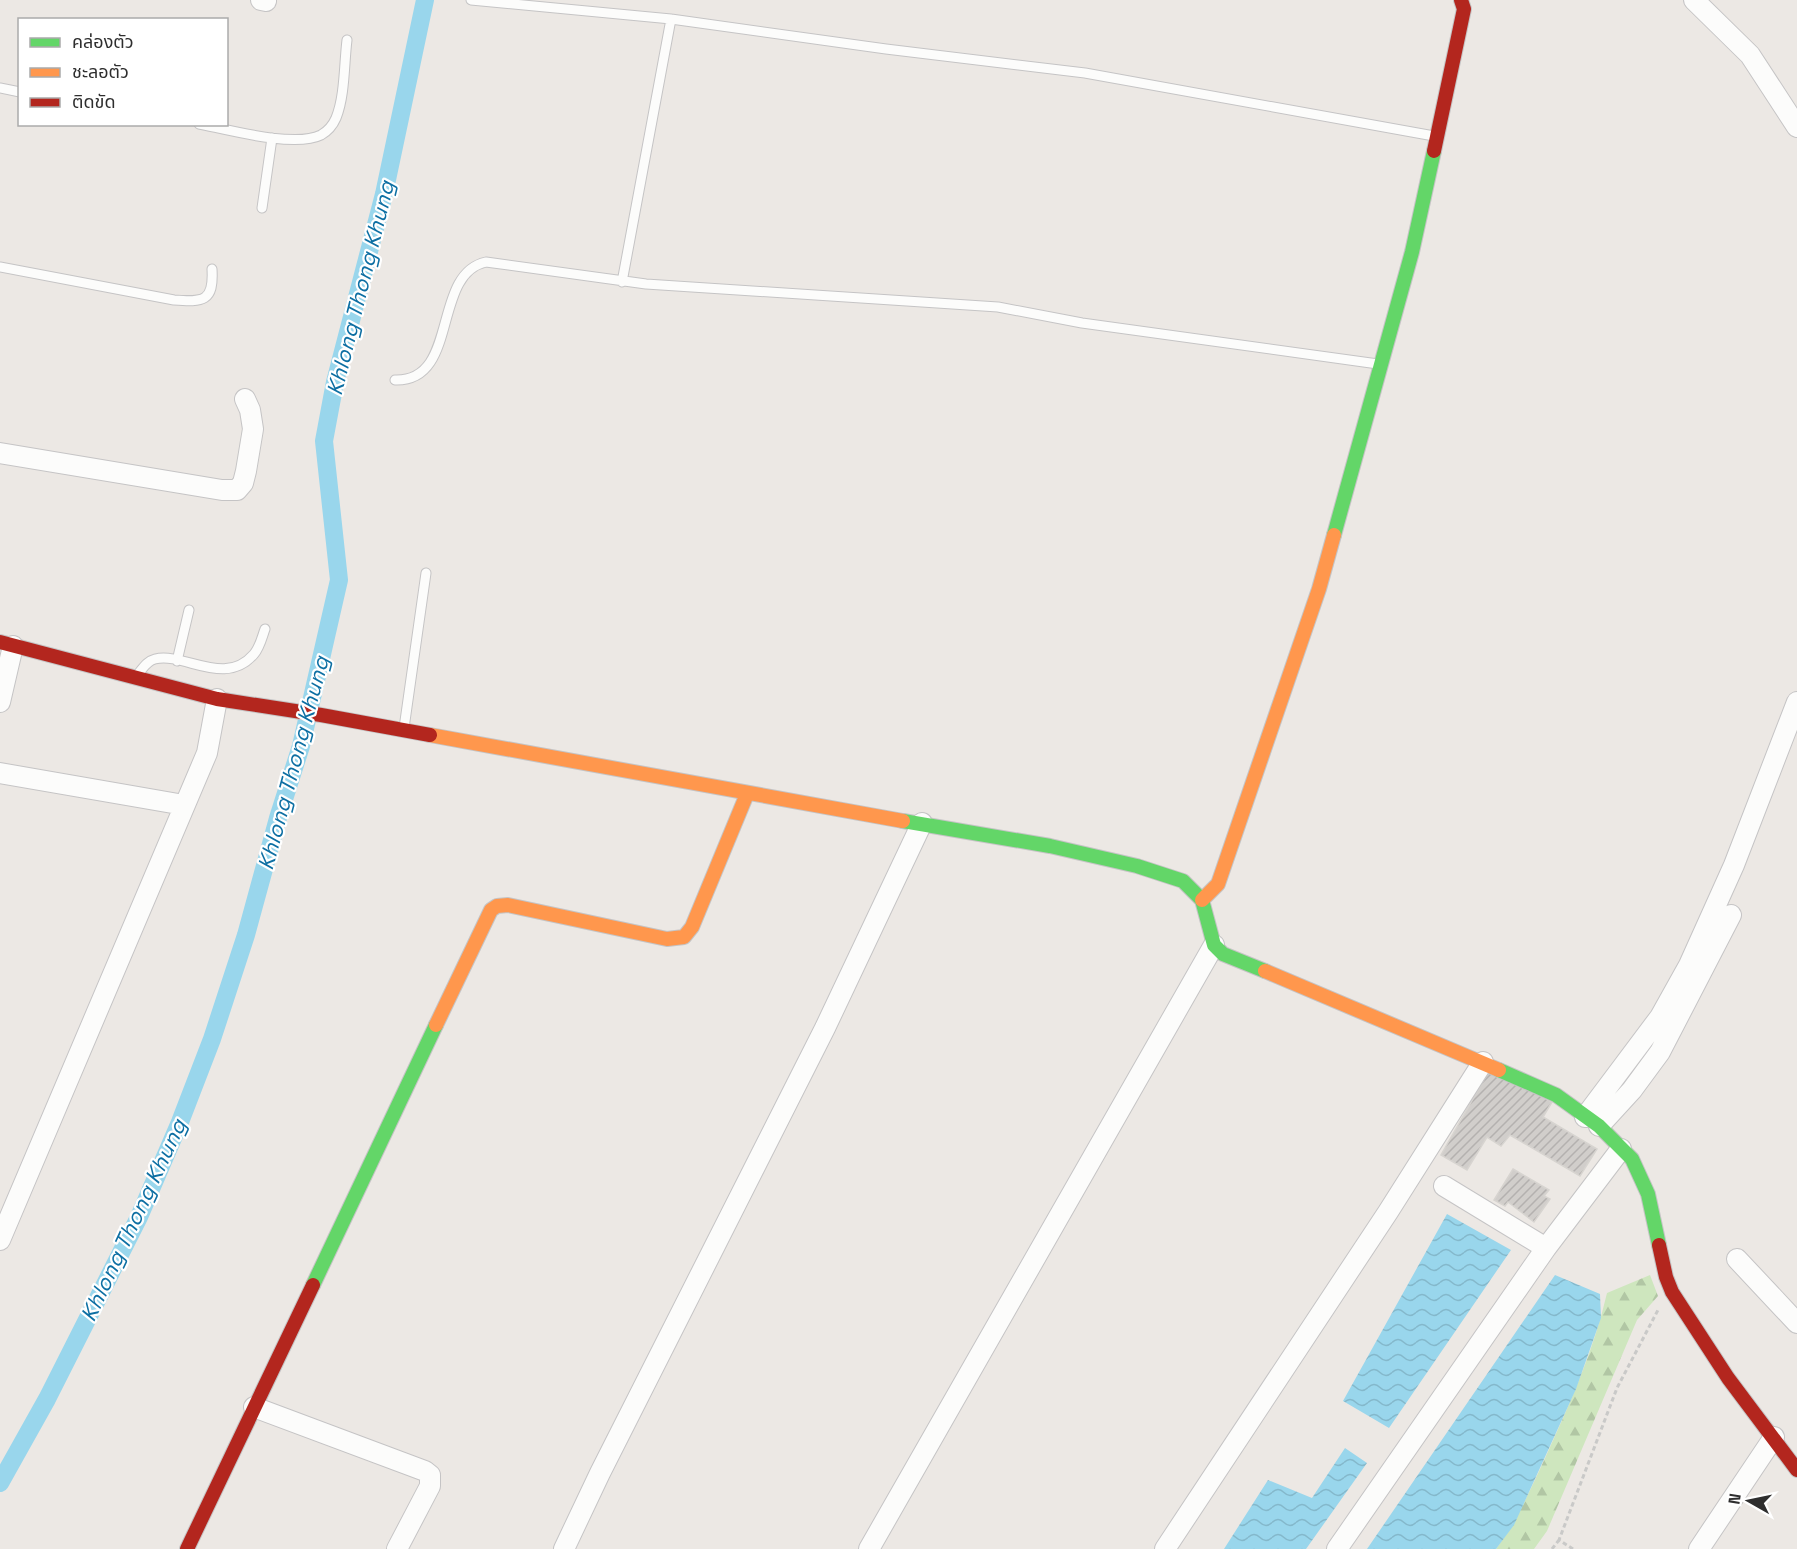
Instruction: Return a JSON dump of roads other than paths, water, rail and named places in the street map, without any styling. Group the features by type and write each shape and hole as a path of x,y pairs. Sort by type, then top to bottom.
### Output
{"street":[{"path":"1202,900 1218,884 1319,589 1412,252 1464,9 1461,0"},
{"path":"1694,0 1750,55 1797,127"},
{"path":"0,453 222,490 237,490 245,477 253,429 250,410 245,399"},
{"path":"0,702 7,644 218,699 321,715 747,794 1050,846 1137,866 1184,881 1202,900 1214,945 1223,954 1483,1062 1556,1095 1592,1122 1632,1159 1648,1194 1665,1277 1671,1292 1728,1378 1774,1437 1794,1457"},
{"path":"0,1240 207,753 218,699"},
{"path":"1592,1122 1660,1017 1689,965 1734,866 1797,702"},
{"path":"0,773 184,806"},
{"path":"187,1549 491,910 497,906 508,905 667,939 684,937 692,927 747,794"},
{"path":"564,1549 600,1473 825,1028 922,823"},
{"path":"1592,1122 1632,1090 1660,1052 1731,915"},
{"path":"869,1549 1214,945"},
{"path":"1165,1549 1382,1222 1483,1062"},
{"path":"1337,1549 1546,1248 1621,1149"},
{"path":"1444,1186 1546,1248"},
{"path":"1737,1259 1797,1323"},
{"path":"254,1407 425,1471 430,1475 430,1486 398,1549"},
{"path":"1699,1549 1774,1437"}],"lane":[{"path":"471,0 671,19 886,49 1085,73 1437,136"},
{"path":"622,282 671,19"},
{"path":"209,126 283,140 308,139 320,135 329,129 339,106 346,40"},
{"path":"0,88 18,92"},
{"path":"262,208 272,138"},
{"path":"395,380 414,377 428,364 438,347 456,287 469,269 486,262 622,282 998,307 1082,323 1380,365"},
{"path":"0,267 174,300 196,302 206,297 213,285 212,269"},
{"path":"404,731 426,573"},
{"path":"177,661 189,610"},
{"path":"135,679 145,664 155,659 220,669 233,667 253,655 266,629"}],"water":[{"path":"1447,1214 1511,1250 1389,1428 1343,1401"},
{"path":"1555,1275 1600,1294 1601,1318 1576,1389 1514,1525 1496,1549 1367,1549"},
{"path":"1345,1448 1367,1463 1306,1549 1224,1549 1268,1480 1312,1498"}],"waterway":[{"name":"Khlong Thong Khung","path":"0,1483 47,1399 139,1217 180,1122 212,1039 246,935 278,818 301,746 339,580 324,441 335,382 384,194 425,0"}]}
